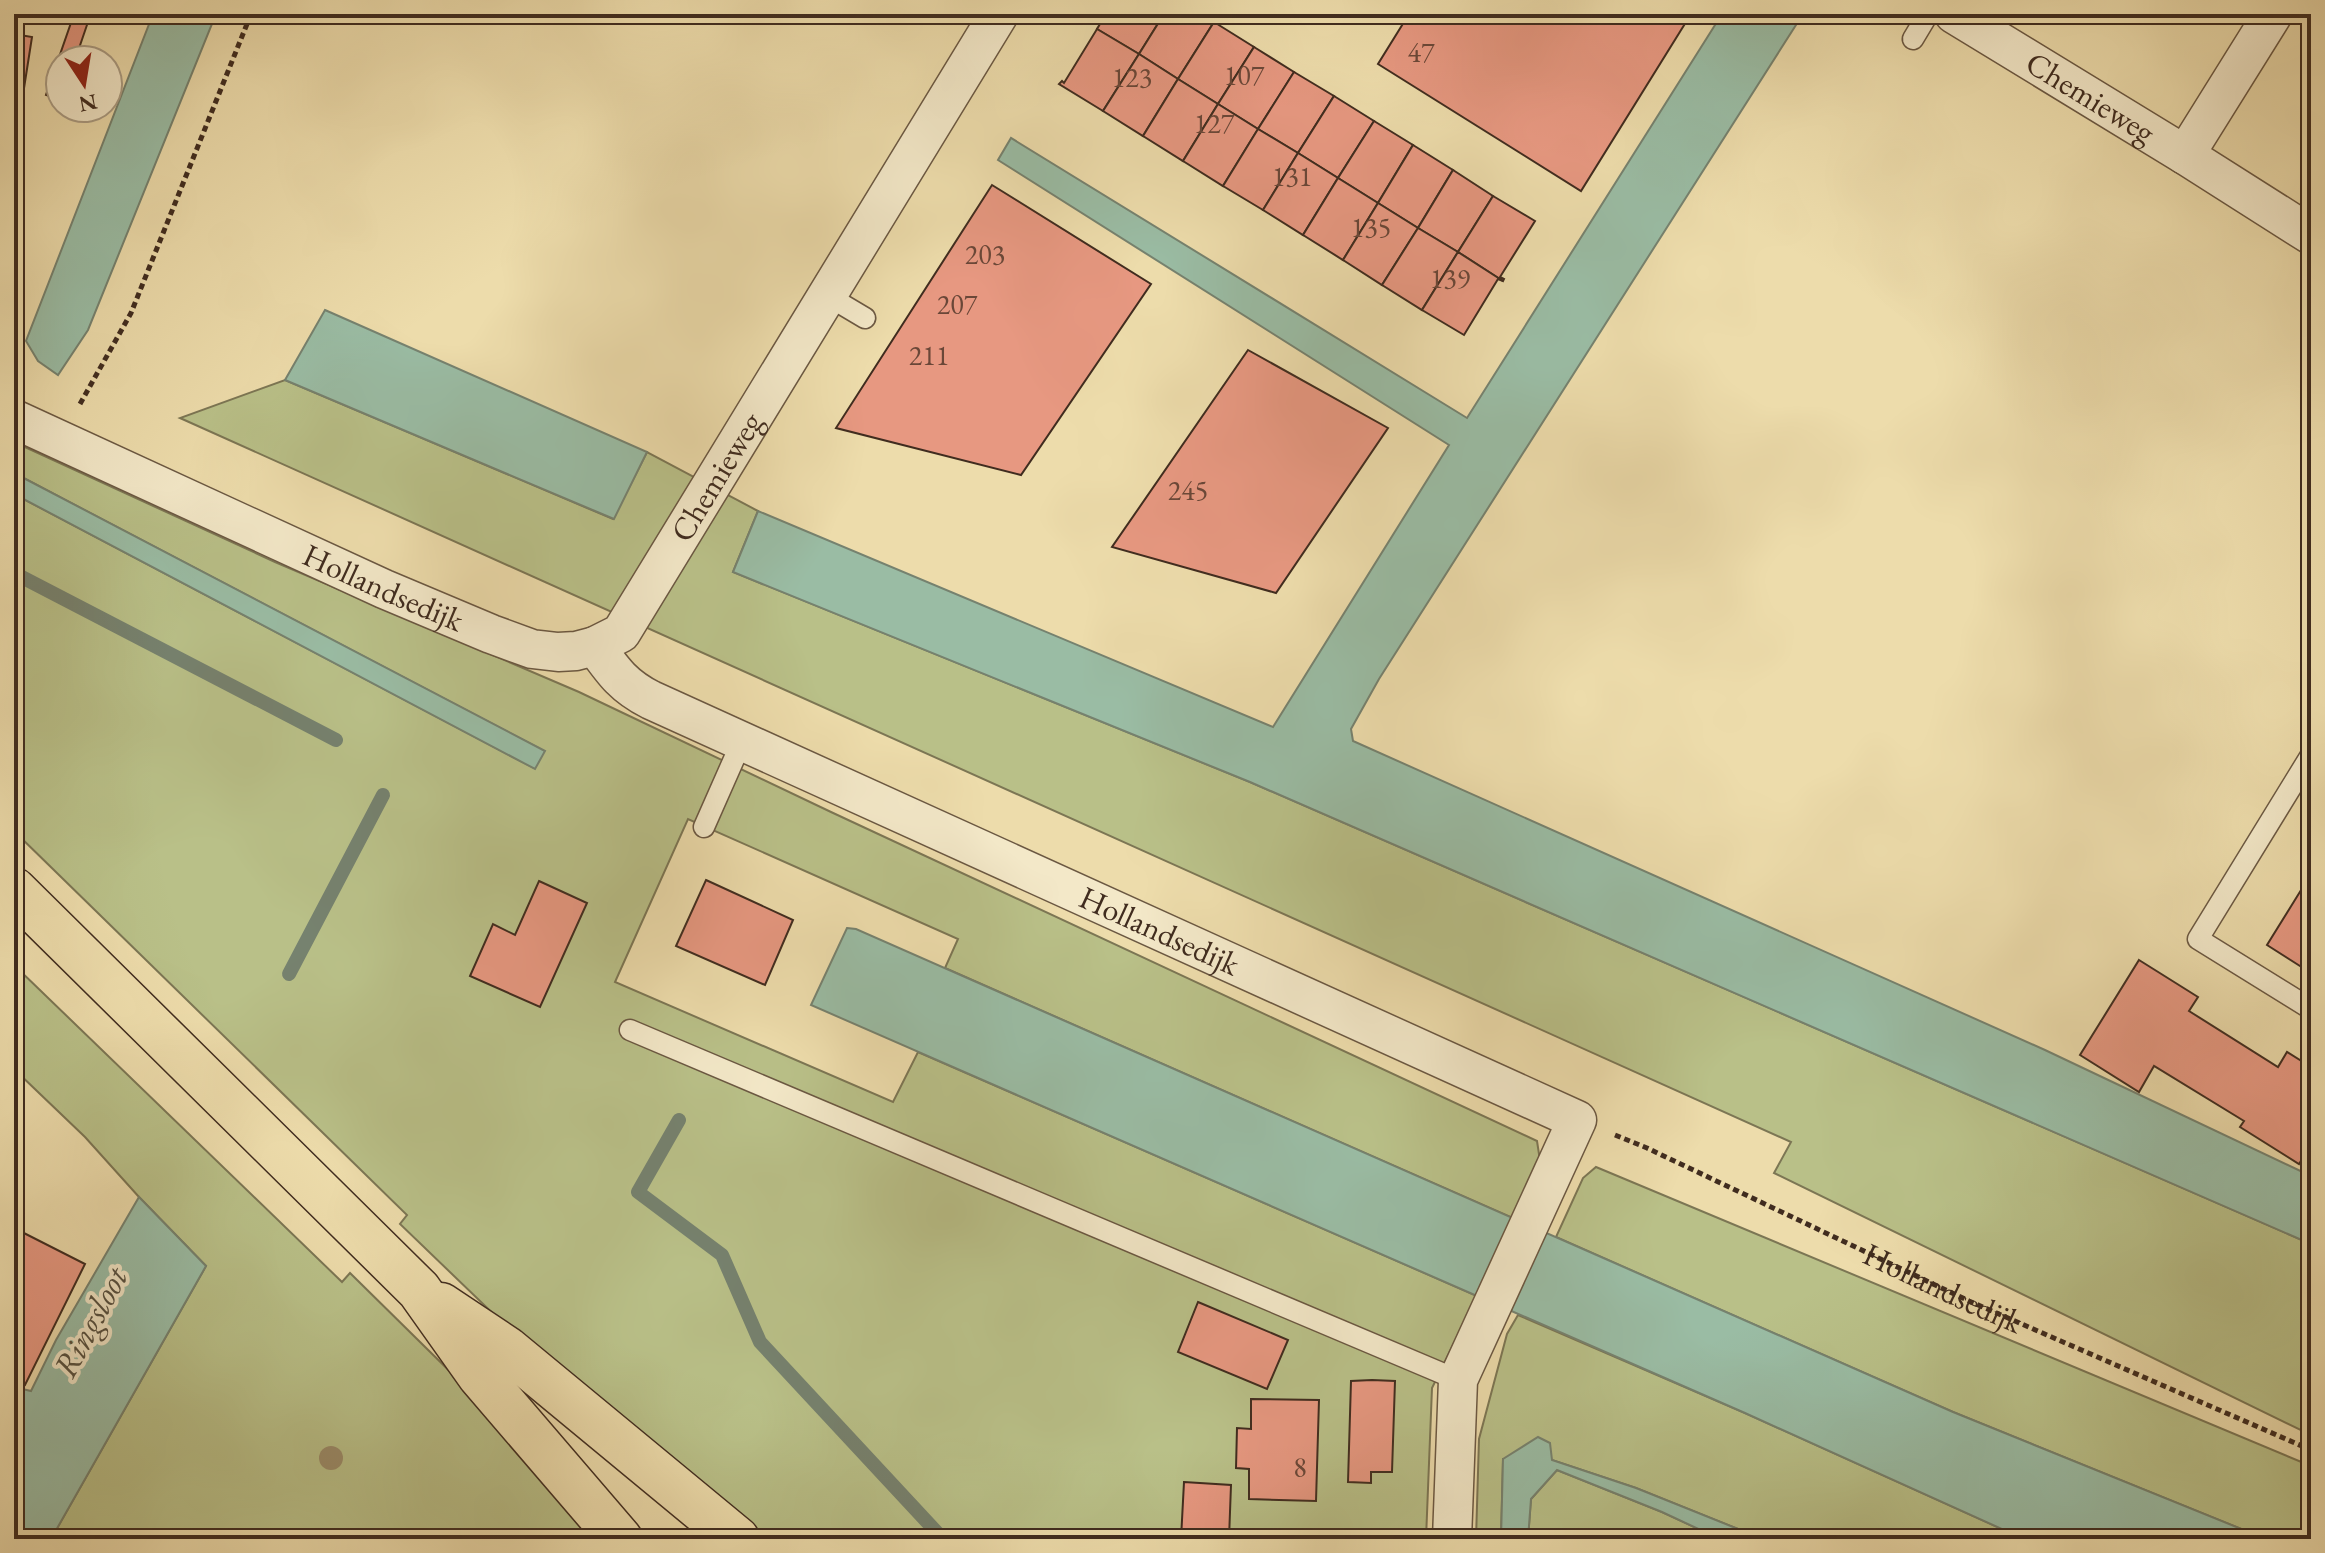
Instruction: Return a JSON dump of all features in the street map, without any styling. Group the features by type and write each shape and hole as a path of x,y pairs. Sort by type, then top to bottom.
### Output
{"main road":[{"path":"14,890 419,1290 480,1376 620,1539"},
{"path":"419,1290 507,1349 737,1539"}],"street":[{"name":"Chemieweg","path":"595,646 621,633 999,14"},
{"name":"Chemieweg","path":"1954,14 2311,235"},
{"path":"2185,155 2273,14"},
{"name":"Hollandsedijk","path":"14,419 384,589 491,634 532,649 576,651 595,646 616,676 632,691 1577,1120"},
{"path":"1452,1539 1458,1380 1577,1120"}],"lane":[{"path":"1913,39 1928,14"},
{"path":"828,296 865,318"},
{"path":"704,827 742,741"},
{"path":"2311,755 2198,939 2311,1009"},
{"path":"630,1030 1458,1380"}],"path":[{"path":"59,441 131,313 251,14"},
{"name":"Hollandsedijk","path":"1577,1120 1647,1148 1969,1301 2311,1450"}],"shaded area":[{"path":"285,380 613,519 647,452 758,511 733,572 1250,782 2311,1244 2311,1435 1774,1173 1791,1142 180,418"},
{"path":"14,442 275,562 579,692 1537,1141 1541,1167 1515,1219 945,968 958,939 688,819 615,982 893,1102 918,1052 1477,1296 1432,1388 1426,1539 760,1539 533,1352 400,1224 407,1215 14,831 14,494 534,768 544,751 14,473"},
{"path":"14,965 342,1282 350,1273 486,1407 598,1539 51,1539 206,1266 85,1137 14,1069"},
{"path":"1596,1167 2311,1466 2311,1539 2266,1539 1953,1412 1556,1237 1583,1178"},
{"path":"1518,1315 2024,1539 1763,1539 1636,1488 1552,1460 1503,1459 1501,1539 1476,1539 1479,1439 1507,1334"},
{"path":"1557,1470 1720,1539 1528,1539 1531,1499"}],"water":[{"path":"153,14 216,14 88,330 58,375 38,361 26,341 110,124 124,124 124,89"},
{"path":"1722,14 1803,14 1379,679 1351,729 1353,741 2045,1050 2311,1176 2311,1244 1250,782 733,572 758,511 1273,727 1449,445 998,160 1011,138 1467,418"},
{"path":"325,310 647,452 614,519 285,380"},
{"path":"14,473 545,751 535,769 14,494"},
{"path":"847,928 856,929 1953,1412 2266,1539 2024,1539 1745,1413 811,1005"},
{"name":"Ringsloot","path":"139,1197 206,1266 51,1539 14,1539 14,1387 31,1391 56,1340"},
{"path":"1538,1437 1550,1443 1552,1460 1636,1488 1763,1539 1720,1539 1557,1470 1531,1499 1528,1539 1501,1539 1503,1459"}],"building":[{"path":"1106,14 1164,14 1139,54 1097,29"},
{"path":"1164,14 1201,14 1214,22 1178,79 1139,54"},
{"path":"1409,14 1512,14 1524,21 1528,14 1691,14 1581,191 1378,64"},
{"path":"73,17 88,22 80,44 64,44"},
{"path":"1214,22 1254,47 1218,104 1178,79"},
{"path":"1097,29 1139,54 1103,111 1059,84 1064,83"},
{"path":"14,34 32,37 22,101 14,99"},
{"path":"1254,47 1294,72 1258,129 1218,104"},
{"path":"1139,54 1178,79 1143,136 1103,111"},
{"path":"1294,72 1334,96 1298,153 1258,129"},
{"path":"1178,79 1218,104 1183,161 1143,136"},
{"path":"1334,96 1374,121 1338,178 1298,153"},
{"path":"1218,104 1258,129 1223,186 1183,161"},
{"path":"1374,121 1413,145 1378,203 1338,178"},
{"path":"1258,129 1298,153 1263,210 1223,186"},
{"path":"1413,145 1453,170 1418,228 1378,203"},
{"path":"1298,153 1338,178 1303,235 1263,210"},
{"path":"1453,170 1493,196 1458,252 1418,228"},
{"path":"1338,178 1378,203 1343,260 1303,235"},
{"path":"992,185 1151,284 1021,475 836,428"},
{"path":"1493,196 1535,221 1500,277 1503,281 1458,252"},
{"path":"1378,203 1418,228 1382,285 1343,260"},
{"path":"1418,228 1458,252 1422,310 1382,285"},
{"path":"1458,252 1503,281 1498,279 1464,335 1422,310"},
{"path":"1248,350 1388,428 1276,593 1112,547"},
{"path":"2311,874 2311,973 2267,945"},
{"path":"706,880 793,920 765,985 676,946"},
{"path":"539,881 587,903 540,1007 470,976 493,924 515,935"},
{"path":"2139,960 2198,997 2189,1011 2278,1067 2287,1052 2311,1067 2311,1145 2299,1164 2240,1127 2244,1121 2154,1066 2139,1092 2080,1055"},
{"path":"14,1228 85,1264 25,1385 14,1380"},
{"path":"1198,1302 1288,1340 1267,1389 1178,1352"},
{"path":"1351,1381 1395,1381 1392,1472 1371,1472 1371,1483 1348,1482"},
{"path":"1251,1399 1319,1400 1316,1501 1249,1499 1249,1469 1236,1468 1237,1428 1251,1429"},
{"path":"1184,1482 1231,1485 1229,1539 1181,1539"}],"waterway":[{"path":"14,573 336,740"},
{"path":"289,974 383,795"},
{"path":"679,1120 638,1192 722,1255 760,1342 943,1539"}]}
